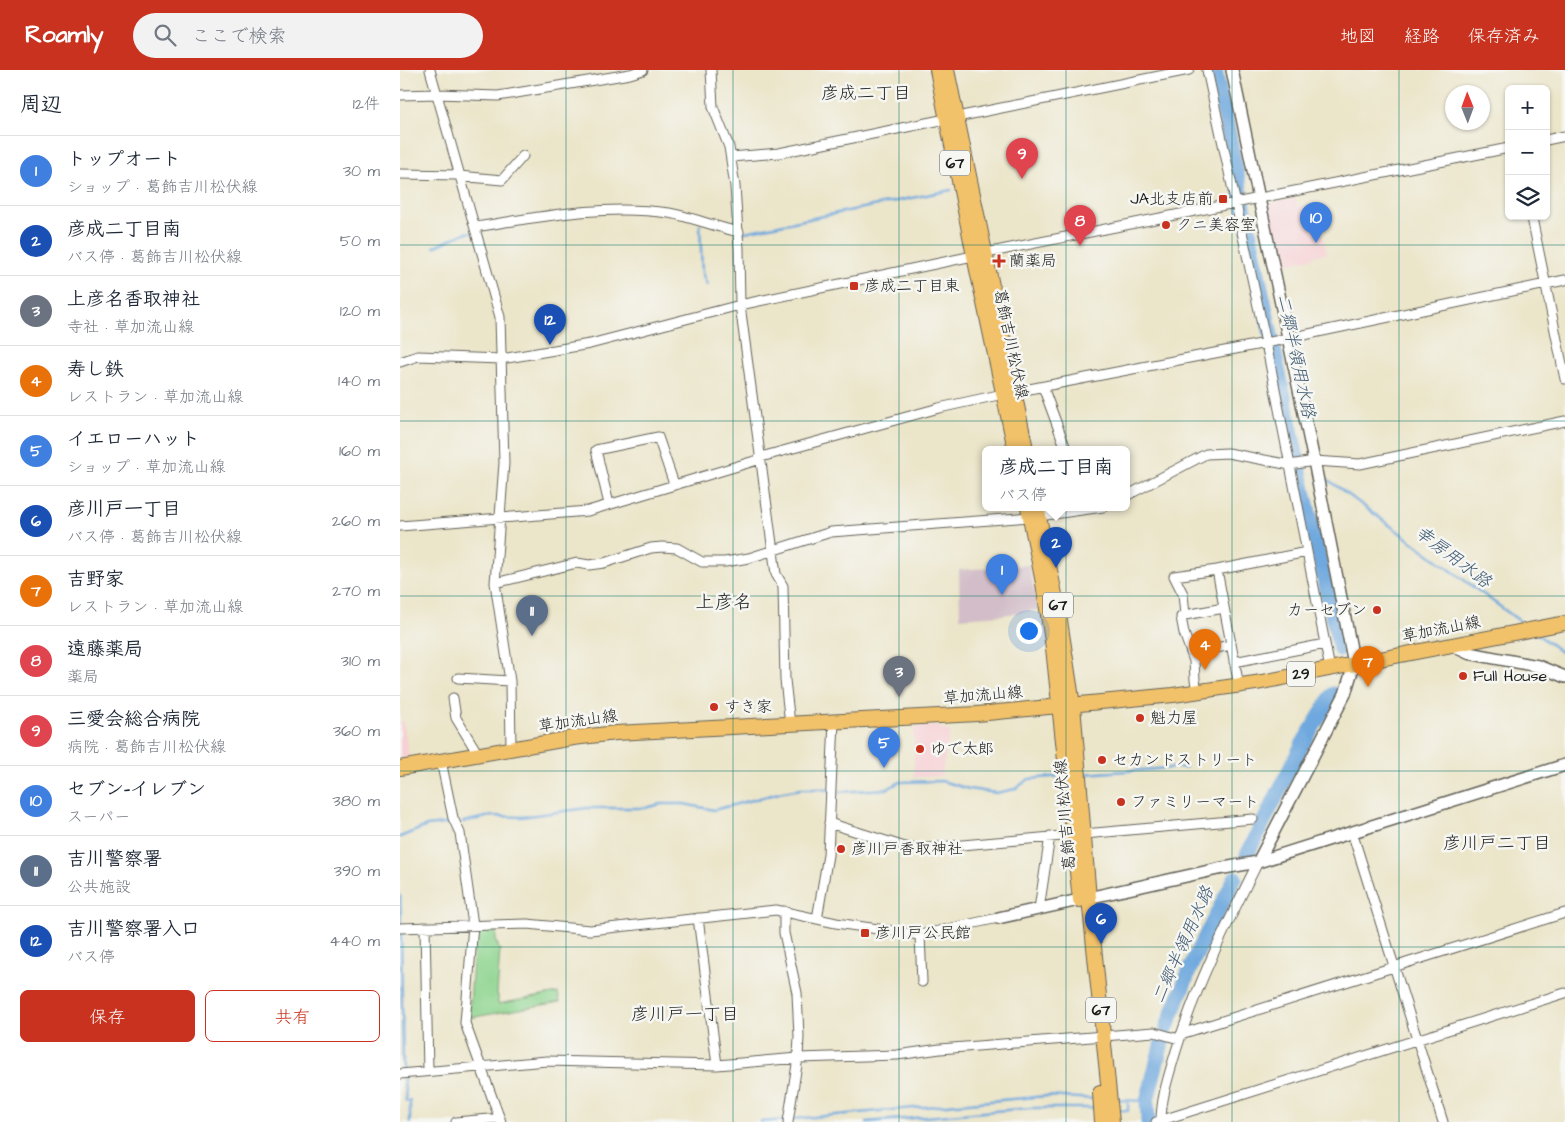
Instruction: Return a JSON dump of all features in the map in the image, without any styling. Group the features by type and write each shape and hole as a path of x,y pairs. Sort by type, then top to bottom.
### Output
{"main road":[{"name":"葛飾吉川松伏線","path":"936,70 951,118 1009,393 1025,446"},
{"name":"葛飾吉川松伏線","path":"947,70 951,118"},
{"name":"葛飾吉川松伏線","path":"1009,393 1015,446"},
{"name":"葛飾吉川松伏線","path":"1033,512 1043,583 1066,705 1099,1036 1112,1122"},
{"name":"草加流山線","path":"400,768 574,738 616,733 977,714 1197,692 1330,669 1565,623"},
{"name":"葛飾吉川松伏線","path":"1099,1036 1102,1122"}],"street":[{"path":"430,70 500,317 504,463 495,583 510,681 512,749"},
{"path":"400,95 498,96 630,74 643,70"},
{"path":"711,70 713,107 726,137 731,157 739,232 740,305 776,574 784,586 785,680 790,724"},
{"path":"731,157 779,153 1188,70"},
{"path":"1207,70 1236,202 1271,341 1290,465 1330,669"},
{"path":"1232,70 1253,199 1288,337 1309,461 1354,664 1345,694 1258,862 1207,968 1180,1036 1166,1081 1159,1121 1565,993"},
{"path":"1550,139 1565,136"},
{"path":"400,362 418,356 501,359 590,344 740,305 1236,202 1266,198 1505,149"},
{"path":"400,174 502,180 523,156"},
{"path":"475,227 573,212 640,211 684,217 739,232"},
{"path":"1532,220 1565,380"},
{"path":"400,526 588,511 761,458 939,408 1565,280"},
{"path":"1043,387 1065,446"},
{"path":"1130,494 1206,454 1228,453 1290,465 1309,461 1360,464 1565,421"},
{"path":"609,504 596,450 658,437 674,484"},
{"path":"495,583 577,564 604,563 650,548 676,548 702,562 739,561 831,532 1046,511"},
{"path":"1185,615 1183,594 1174,576 1217,570 1307,552"},
{"path":"1217,570 1239,686"},
{"path":"1197,692 1194,680 1194,661 1184,633 1181,617 1224,608"},
{"path":"1234,662 1325,644"},
{"path":"1191,652 1231,645"},
{"path":"1451,645 1468,653 1531,665 1565,676"},
{"path":"458,678 510,681"},
{"path":"453,698 456,718 478,754"},
{"path":"817,919 828,855 834,722"},
{"path":"441,761 454,818 460,833 473,925 465,1023 501,1120 456,1122"},
{"path":"400,928 545,925 590,930 757,911 784,911 866,928 920,935 1258,862 1565,765"},
{"path":"829,823 916,849 1253,819"},
{"path":"1352,832 1443,1122"},
{"path":"1039,909 1050,836"},
{"path":"784,911 784,933 797,993 798,1058 788,1122"},
{"path":"400,1074 547,1061 717,1065 798,1058 896,1055 940,1049 1154,1032 1180,1036 1565,913"},
{"path":"698,918 717,1065"},
{"path":"425,927 428,1071"},
{"path":"920,935 922,982"}],"shaded area":[{"path":"1295,198 1297,206 1302,205 1307,226 1320,223 1327,253 1314,256 1314,258 1281,265 1268,204"},
{"path":"1029,565 1038,610 960,618 959,570"},
{"path":"403,721 409,758 400,760 400,722"},
{"path":"936,726 950,732 941,776 914,777 914,727"}],"green space":[{"path":"478,931 496,931 496,944 498,944 500,949 498,1004 558,993 560,1002 469,1018 475,934"}],"waterway":[{"name":"二郷半領用水路","path":"1215,70 1299,468 1340,649"},
{"path":"740,233 951,190"},
{"path":"492,229 548,220"},
{"path":"700,225 702,273 707,285"},
{"path":"434,247 465,233 474,232"},
{"name":"幸房用水路","path":"1327,479 1525,625"},
{"name":"幸房用水路","path":"1537,634 1565,655"},
{"name":"二郷半領用水路","path":"1247,855 1302,745 1333,694"},
{"path":"1083,774 1186,767"},
{"path":"463,822 491,816 521,817 587,808 645,808 661,804 684,804 714,810 801,789 822,789 838,792 887,789 900,782 942,781 969,789 996,793 1015,789 1029,779 1062,776"},
{"path":"400,837 427,826 452,823"},
{"name":"二郷半領用水路","path":"1167,1027 1194,959 1235,878"},
{"path":"400,896 401,925"},
{"path":"401,930 403,1070 406,1101 410,1101 410,1122"},
{"name":"二郷半領用水路","path":"1148,1122 1147,1101 1162,1042"},
{"path":"792,1119 1047,1096 1095,1099"},
{"path":"1115,1100 1147,1101"},
{"path":"1114,1109 1128,1111 1128,1101"},
{"path":"867,1122 1030,1108 1096,1108"},
{"path":"760,1122 786,1120"}],"place":[{"name":"三愛会総合病院","path":"1022,179"},
{"name":"JA北支店前","path":"1223,199"},
{"name":"クニ美容室","path":"1166,225"},
{"name":"セブン-イレブン","path":"1316,243"},
{"name":"遠藤薬局","path":"1080,246"},
{"name":"蘭薬局","path":"999,261"},
{"name":"彦成二丁目東","path":"854,286"},
{"name":"吉川警察署入口","path":"550,345"},
{"name":"彦成二丁目南","path":"1056,568"},
{"name":"トップオート","path":"1002,595"},
{"name":"カーセブン","path":"1377,610"},
{"name":"吉川警察署","path":"532,636"},
{"name":"寿し鉄","path":"1205,670"},
{"name":"Full House","path":"1463,676"},
{"name":"吉野家","path":"1368,687"},
{"name":"上彦名香取神社","path":"899,697"},
{"name":"すき家","path":"714,707"},
{"name":"魁力屋","path":"1140,718"},
{"name":"ゆで太郎","path":"920,749"},
{"name":"セカンドストリート","path":"1102,760"},
{"name":"イエローハット","path":"884,768"},
{"name":"ファミリーマート","path":"1121,802"},
{"name":"彦川戸香取神社","path":"841,849"},
{"name":"彦川戸公民館","path":"865,933"},
{"name":"彦川戸一丁目","path":"1101,944"}],"district":[{"name":"彦成二丁目","path":"866,93"},
{"name":"上彦名","path":"724,602"},
{"name":"彦川戸二丁目","path":"1497,843"},
{"name":"彦川戸一丁目","path":"685,1014"}]}
